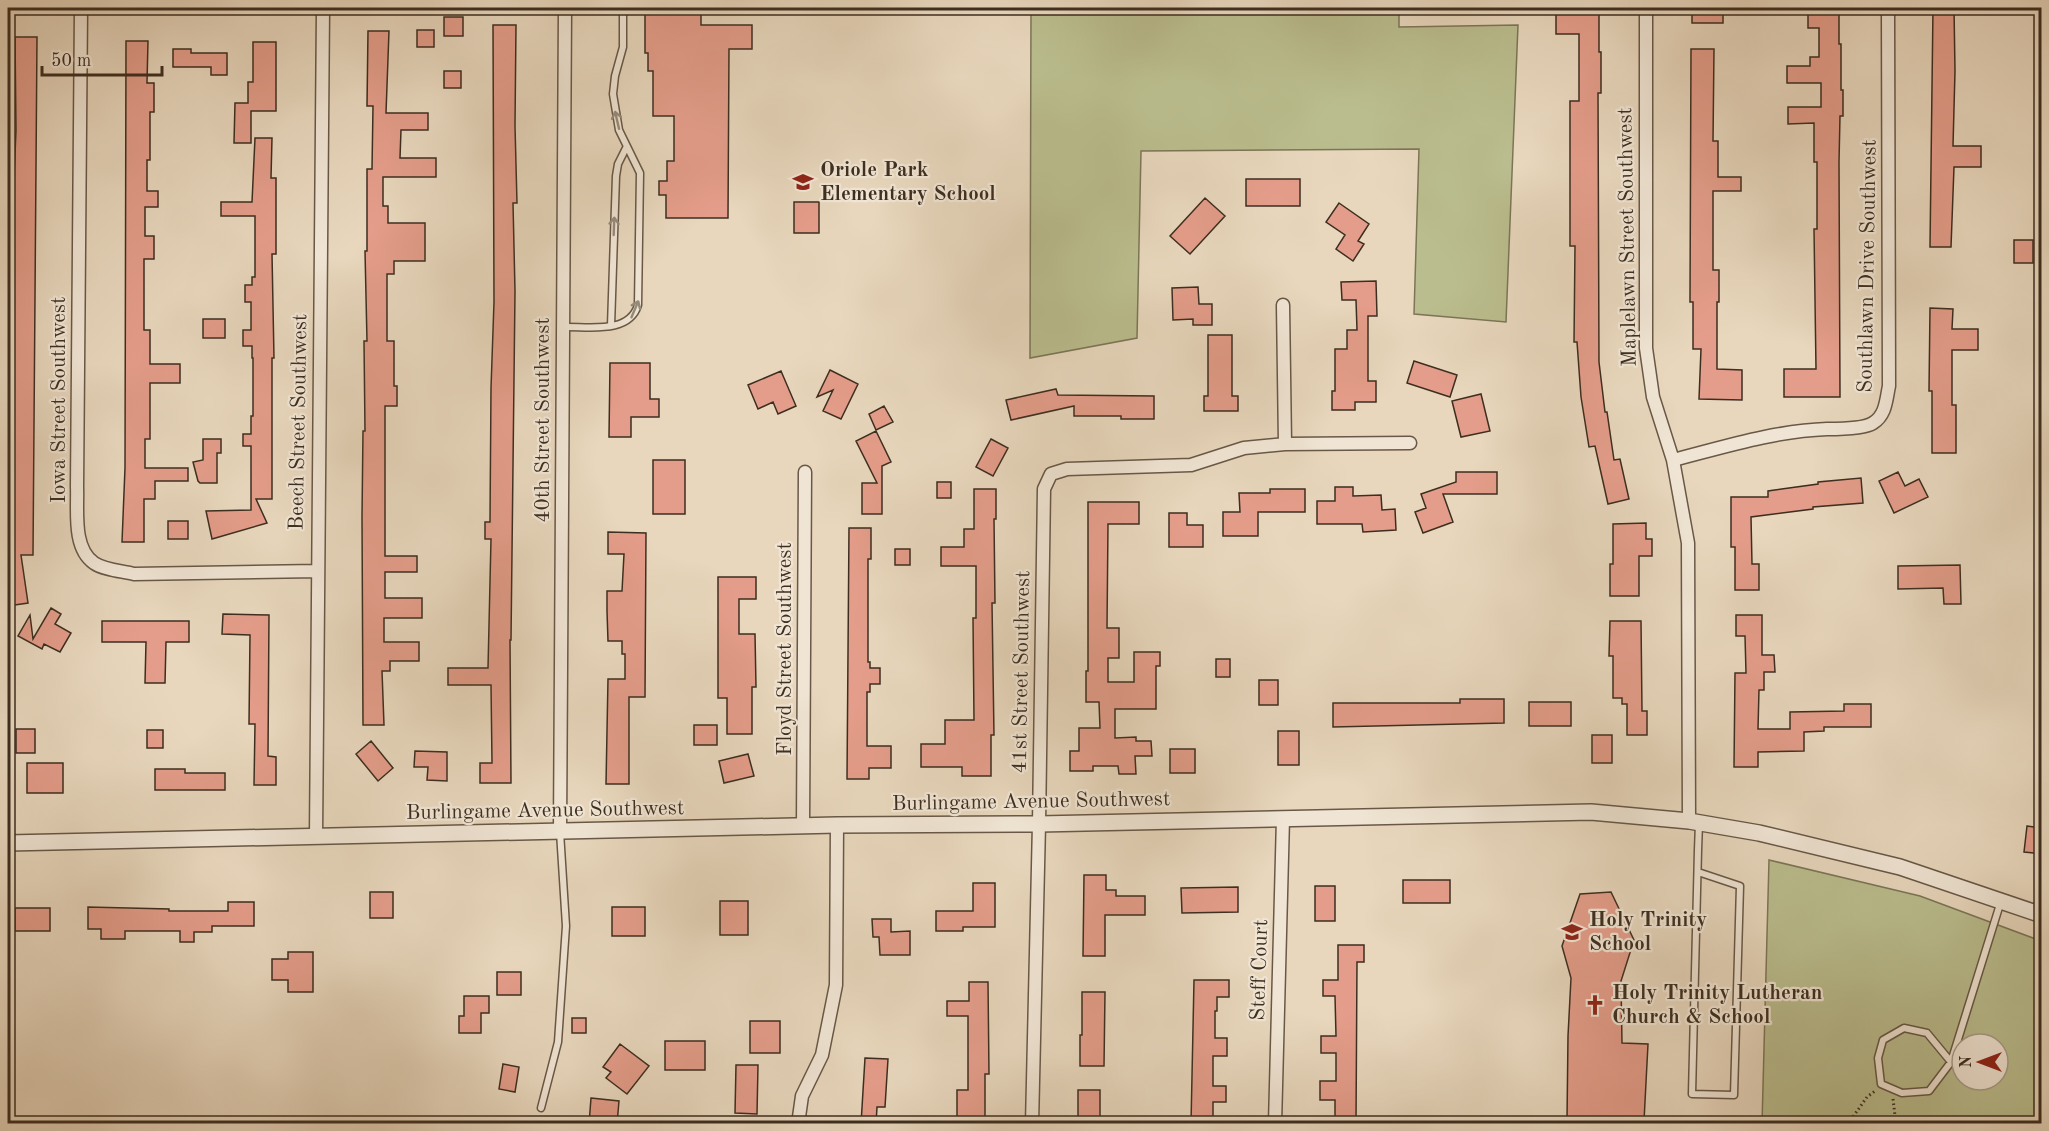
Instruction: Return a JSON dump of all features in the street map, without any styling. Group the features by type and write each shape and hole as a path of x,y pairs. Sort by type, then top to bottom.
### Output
{"street":[{"name":"Iowa Street Southwest","path":"81,8 77,487 78,527 82,547 93,562 134,574 318,571"},
{"name":"Beech Street Southwest","path":"316,837 323,8"},
{"name":"40th Street Southwest","path":"560,832 565,8"},
{"name":"Maplelawn Street Southwest","path":"1646,8 1646,348 1653,397 1673,460 1688,543 1694,822"},
{"name":"Southlawn Drive Southwest","path":"1673,460 1764,437 1804,430 1872,424 1884,412 1889,386 1888,8"},
{"path":"1283,305 1284,444 1410,443"},
{"name":"41st Street Southwest","path":"1032,1124 1044,489 1050,474 1067,469 1191,465 1244,448 1284,444"},
{"name":"Floyd Street Southwest","path":"803,826 805,472"},
{"name":"Burlingame Avenue Southwest","path":"8,843 1591,812 1694,822 1759,833 1900,867 2042,915"},
{"name":"Steff Court","path":"1275,1124 1283,818"},
{"path":"798,1124 802,1096 822,1055 836,985 837,825"}],"lane":[{"path":"563,327 622,324 637,310 639,298 639,169 626,148 616,121 613,94 623,47 623,8"},
{"path":"611,326 616,176 618,164 626,148"},
{"path":"1694,822 1698,872 1692,1094 1734,1095 1740,886 1698,872"},
{"path":"541,1108 558,1042 565,938 560,832"},
{"path":"1960,1032 2001,901"},
{"path":"1950,1061 1927,1033 1904,1028 1882,1040 1878,1058 1883,1084 1902,1093 1929,1091 1950,1063"}],"path":[{"path":"1848,1124 1867,1097 1883,1084"},
{"path":"1892,1088 1896,1124"}],"green space":[{"path":"1031,8 1399,8 1399,27 1518,25 1506,322 1414,314 1419,149 1141,151 1137,338 1030,358"},
{"path":"1769,860 1920,896 2041,941 2041,1123 1762,1124"}],"building":[{"path":"645,8 701,8 701,25 752,25 752,49 729,49 728,218 666,218 666,195 659,195 659,181 667,181 667,161 674,161 674,116 653,116 653,71 648,71 648,53 645,53"},
{"path":"1692,8 1723,8 1723,23 1692,23"},
{"path":"1808,8 1839,8 1841,90 1843,90 1839,162 1840,397 1784,397 1784,369 1816,369 1814,229 1817,229 1817,162 1814,162 1814,123 1788,124 1788,107 1821,107 1821,83 1787,83 1787,66 1810,66 1810,57 1819,57 1819,28 1808,28"},
{"path":"1933,8 1954,8 1953,146 1981,146 1981,167 1954,167 1951,247 1930,247"},
{"path":"1556,13 1599,13 1601,93 1598,93 1599,362 1614,460 1620,459 1629,499 1608,504 1595,446 1589,447 1581,397 1577,342 1574,342 1575,246 1570,246 1570,101 1579,101 1579,34 1556,34"},
{"path":"444,17 463,17 463,36 444,36"},
{"path":"493,25 516,25 517,203 513,203 515,291 510,640 511,783 480,783 480,763 492,763 491,685 448,685 448,668 488,668 491,539 485,539 485,522 490,522 494,302"},
{"path":"417,30 434,30 434,47 417,47"},
{"path":"368,31 389,31 386,113 428,113 428,130 401,130 400,158 436,158 436,177 383,177 383,206 388,206 388,223 425,223 425,261 394,261 394,274 387,274 387,341 394,341 394,386 397,386 397,406 385,406 385,556 417,556 417,572 385,572 385,598 422,598 422,618 384,618 384,642 419,642 419,661 390,661 390,671 382,671 384,725 363,725 362,517 363,431 365,431 364,341 367,341 365,251 367,251 367,169 372,169 373,106 367,106"},
{"path":"15,37 37,37 33,555 21,555 28,603 8,606 8,524 12,524 13,473 13,448 8,448 8,435 13,435 13,401 8,401 8,378 13,378 12,226 16,130"},
{"path":"126,41 148,41 147,83 154,83 154,112 150,112 150,160 147,160 147,191 158,191 158,207 145,207 145,236 154,236 154,259 144,259 144,330 150,330 150,364 180,364 180,383 150,383 150,439 145,439 145,468 188,468 188,481 155,481 155,499 144,499 144,542 122,542 125,468"},
{"path":"253,42 276,42 276,111 251,111 251,143 234,143 235,103 248,103 248,82 253,82"},
{"path":"173,49 191,49 191,53 227,53 227,75 211,75 211,67 173,67"},
{"path":"1691,49 1714,49 1713,141 1718,141 1718,177 1741,177 1741,191 1713,191 1713,270 1719,270 1717,369 1742,370 1742,400 1699,399 1701,349 1693,349 1693,302 1690,302"},
{"path":"444,71 461,71 461,88 444,88"},
{"path":"255,138 272,138 271,178 276,178 276,254 272,254 274,358 272,358 272,499 256,499 267,523 212,539 206,511 251,510 251,446 243,446 243,434 251,434 253,358 252,346 243,346 243,330 251,330 251,302 245,302 245,285 252,285 252,277 255,277 255,216 221,216 221,202 252,202"},
{"path":"1246,179 1300,179 1300,206 1246,206"},
{"path":"1205,198 1225,216 1190,254 1170,236"},
{"path":"794,202 819,202 819,233 794,233"},
{"path":"1339,203 1369,224 1358,241 1364,244 1353,261 1336,249 1345,235 1326,222"},
{"path":"2014,240 2033,240 2033,263 2014,263"},
{"path":"1376,281 1377,316 1368,316 1368,381 1376,381 1376,402 1355,402 1355,410 1332,410 1332,391 1335,391 1335,349 1347,349 1347,330 1357,330 1356,300 1342,300 1341,282"},
{"path":"1198,287 1199,304 1212,304 1212,325 1193,325 1193,319 1173,320 1172,288"},
{"path":"1930,308 1953,309 1952,329 1978,329 1978,350 1952,350 1952,405 1956,405 1956,453 1932,453 1932,391 1929,391"},
{"path":"203,319 225,319 225,338 203,338"},
{"path":"1208,335 1232,335 1232,396 1238,396 1238,411 1204,411 1204,396 1208,396"},
{"path":"1414,361 1457,375 1450,397 1407,383"},
{"path":"610,363 650,363 650,399 659,399 659,417 631,417 631,437 609,437"},
{"path":"830,370 858,384 841,419 823,411 833,390 817,397"},
{"path":"781,371 796,406 778,414 773,402 758,409 748,385"},
{"path":"1056,389 1058,395 1154,396 1154,419 1074,416 1074,406 1011,420 1006,400"},
{"path":"1481,394 1490,431 1461,437 1452,401"},
{"path":"884,406 893,422 876,430 869,414"},
{"path":"876,431 891,462 882,466 882,514 862,514 862,483 877,483 856,441"},
{"path":"203,439 221,439 221,453 217,453 217,483 198,481 193,462 203,460"},
{"path":"991,439 1008,448 993,476 976,467"},
{"path":"653,460 685,460 685,514 653,514"},
{"path":"1456,472 1497,472 1497,494 1443,494 1453,522 1423,533 1415,512 1426,508 1421,494 1456,482"},
{"path":"1898,472 1905,486 1919,479 1928,497 1894,513 1879,481"},
{"path":"1861,478 1863,503 1813,507 1813,509 1751,517 1752,564 1759,564 1759,590 1735,590 1735,547 1731,547 1731,497 1768,497 1768,491 1818,484 1818,482"},
{"path":"937,482 951,482 951,498 937,498"},
{"path":"1335,487 1353,487 1353,496 1381,495 1382,510 1395,509 1396,530 1363,532 1362,524 1317,524 1317,501 1335,501"},
{"path":"974,489 996,489 995,603 992,603 994,735 991,735 991,776 962,776 962,767 921,767 921,744 945,744 945,720 974,720 973,618 976,618 976,566 941,566 941,547 964,547 964,529 974,529"},
{"path":"1270,489 1305,489 1305,512 1258,512 1258,536 1223,536 1223,512 1240,512 1239,493 1270,493"},
{"path":"1088,502 1139,502 1139,524 1108,524 1107,628 1119,628 1119,658 1108,658 1108,682 1134,682 1134,652 1160,652 1160,666 1156,666 1156,709 1115,709 1115,738 1136,737 1136,741 1151,741 1152,756 1135,756 1136,774 1119,774 1118,766 1093,766 1093,771 1070,771 1070,751 1079,751 1079,728 1100,728 1099,702 1086,702"},
{"path":"1169,513 1187,513 1187,525 1203,525 1203,547 1169,547"},
{"path":"168,521 188,521 188,539 168,539"},
{"path":"1646,523 1646,539 1652,539 1652,556 1639,556 1639,596 1610,596 1613,524"},
{"path":"849,528 871,528 871,559 868,559 868,662 870,662 870,668 880,668 880,684 870,684 870,692 867,692 867,746 891,746 891,768 869,768 869,779 847,779"},
{"path":"608,532 646,533 645,697 629,697 629,784 606,784 608,679 625,679 625,654 622,654 622,641 608,641 607,611 607,591 622,591 624,554 608,554"},
{"path":"895,549 910,549 910,565 895,565"},
{"path":"1960,565 1961,604 1944,604 1943,588 1898,589 1898,566"},
{"path":"718,577 756,577 756,599 739,599 739,634 755,634 756,687 752,687 752,734 727,734 727,698 718,698"},
{"path":"51,608 61,614 55,624 71,633 60,652 44,644 42,649 18,636 30,615 33,639"},
{"path":"223,614 269,615 268,756 276,757 276,785 254,785 255,724 249,724 250,635 222,634"},
{"path":"1736,615 1762,615 1762,655 1774,655 1775,672 1764,672 1764,690 1759,690 1758,729 1790,729 1790,712 1844,711 1844,704 1871,704 1871,727 1824,727 1824,731 1804,732 1804,751 1758,752 1758,767 1734,767 1735,673 1746,673 1745,636 1736,636"},
{"path":"102,621 189,621 189,642 166,642 165,683 145,683 146,642 102,642"},
{"path":"1610,621 1641,621 1642,711 1647,711 1647,735 1627,735 1627,704 1622,704 1622,698 1613,698 1613,656 1609,656"},
{"path":"1216,659 1230,659 1230,677 1216,677"},
{"path":"1259,680 1278,680 1278,705 1259,705"},
{"path":"1460,699 1504,699 1504,723 1333,727 1333,703 1460,703"},
{"path":"1529,702 1571,702 1571,726 1529,726"},
{"path":"694,725 717,725 717,745 694,745"},
{"path":"16,729 35,729 35,753 16,753"},
{"path":"147,730 163,730 163,748 147,748"},
{"path":"1278,731 1299,731 1299,765 1278,765"},
{"path":"1592,735 1612,735 1612,763 1592,763"},
{"path":"371,741 393,768 378,781 356,754"},
{"path":"1170,749 1195,749 1195,773 1170,773"},
{"path":"415,751 447,752 447,781 427,780 428,767 414,767"},
{"path":"748,754 754,776 724,783 719,761"},
{"path":"27,763 63,763 63,793 27,793"},
{"path":"155,769 185,769 185,773 225,773 225,790 155,790"},
{"path":"2027,826 2042,828 2042,854 2024,852"},
{"path":"1084,875 1106,875 1106,890 1116,890 1116,896 1145,896 1145,915 1105,915 1105,956 1083,956"},
{"path":"1403,880 1450,880 1450,903 1403,903"},
{"path":"973,883 995,883 995,927 963,927 963,931 936,931 936,911 973,911"},
{"path":"1315,886 1335,886 1335,921 1315,921"},
{"path":"1238,887 1238,912 1182,913 1181,888"},
{"path":"370,892 393,892 393,918 370,918"},
{"name":"Holy Trinity Lutheran Church & School","path":"1611,892 1634,940 1621,981 1622,1043 1648,1044 1644,1121 1567,1120 1571,978 1562,946 1580,894"},
{"path":"720,901 748,901 748,935 720,935"},
{"path":"228,902 254,902 254,926 212,926 212,932 194,932 194,942 180,942 180,931 125,931 125,939 101,939 101,929 88,929 88,907 228,911"},
{"path":"612,907 645,907 645,936 612,936"},
{"path":"15,908 50,908 50,931 15,931"},
{"path":"872,919 891,919 891,932 910,931 910,955 880,955 879,937 873,937"},
{"path":"1338,945 1364,945 1364,962 1357,962 1356,1124 1335,1124 1335,1100 1320,1100 1320,1081 1336,1081 1336,1053 1321,1053 1321,1036 1336,1036 1335,996 1323,996 1323,980 1338,980"},
{"path":"288,952 313,952 313,992 288,992 288,980 272,980 272,959 288,959"},
{"path":"497,972 521,972 521,995 497,995"},
{"path":"1194,980 1229,980 1229,997 1217,997 1217,1011 1215,1011 1215,1038 1227,1038 1227,1056 1213,1056 1213,1086 1226,1086 1226,1102 1213,1102 1213,1124 1191,1124"},
{"path":"969,982 988,982 989,1074 985,1074 985,1124 957,1124 957,1090 968,1090 968,1016 947,1016 947,1001 969,1001"},
{"path":"1082,992 1105,992 1104,1066 1080,1066"},
{"path":"464,996 489,996 489,1013 481,1013 481,1033 459,1033 459,1016 464,1016"},
{"path":"572,1018 586,1018 586,1033 572,1033"},
{"path":"750,1021 780,1021 780,1053 750,1053"},
{"path":"665,1041 705,1041 705,1070 665,1070"},
{"path":"620,1044 649,1066 627,1094 606,1078 611,1072 603,1067"},
{"path":"865,1058 888,1059 885,1107 877,1107 876,1124 861,1124"},
{"path":"503,1064 519,1067 515,1092 499,1089"},
{"path":"736,1065 758,1065 757,1114 735,1113"},
{"path":"1078,1090 1100,1090 1100,1124 1078,1124"},
{"path":"591,1098 619,1101 617,1124 589,1124"}],"place":[{"name":"Oriole Park Elementary School","path":"803,182"},
{"name":"Holy Trinity School","path":"1572,932"},
{"name":"Holy Trinity Lutheran Church & School","path":"1595,1005"}]}
